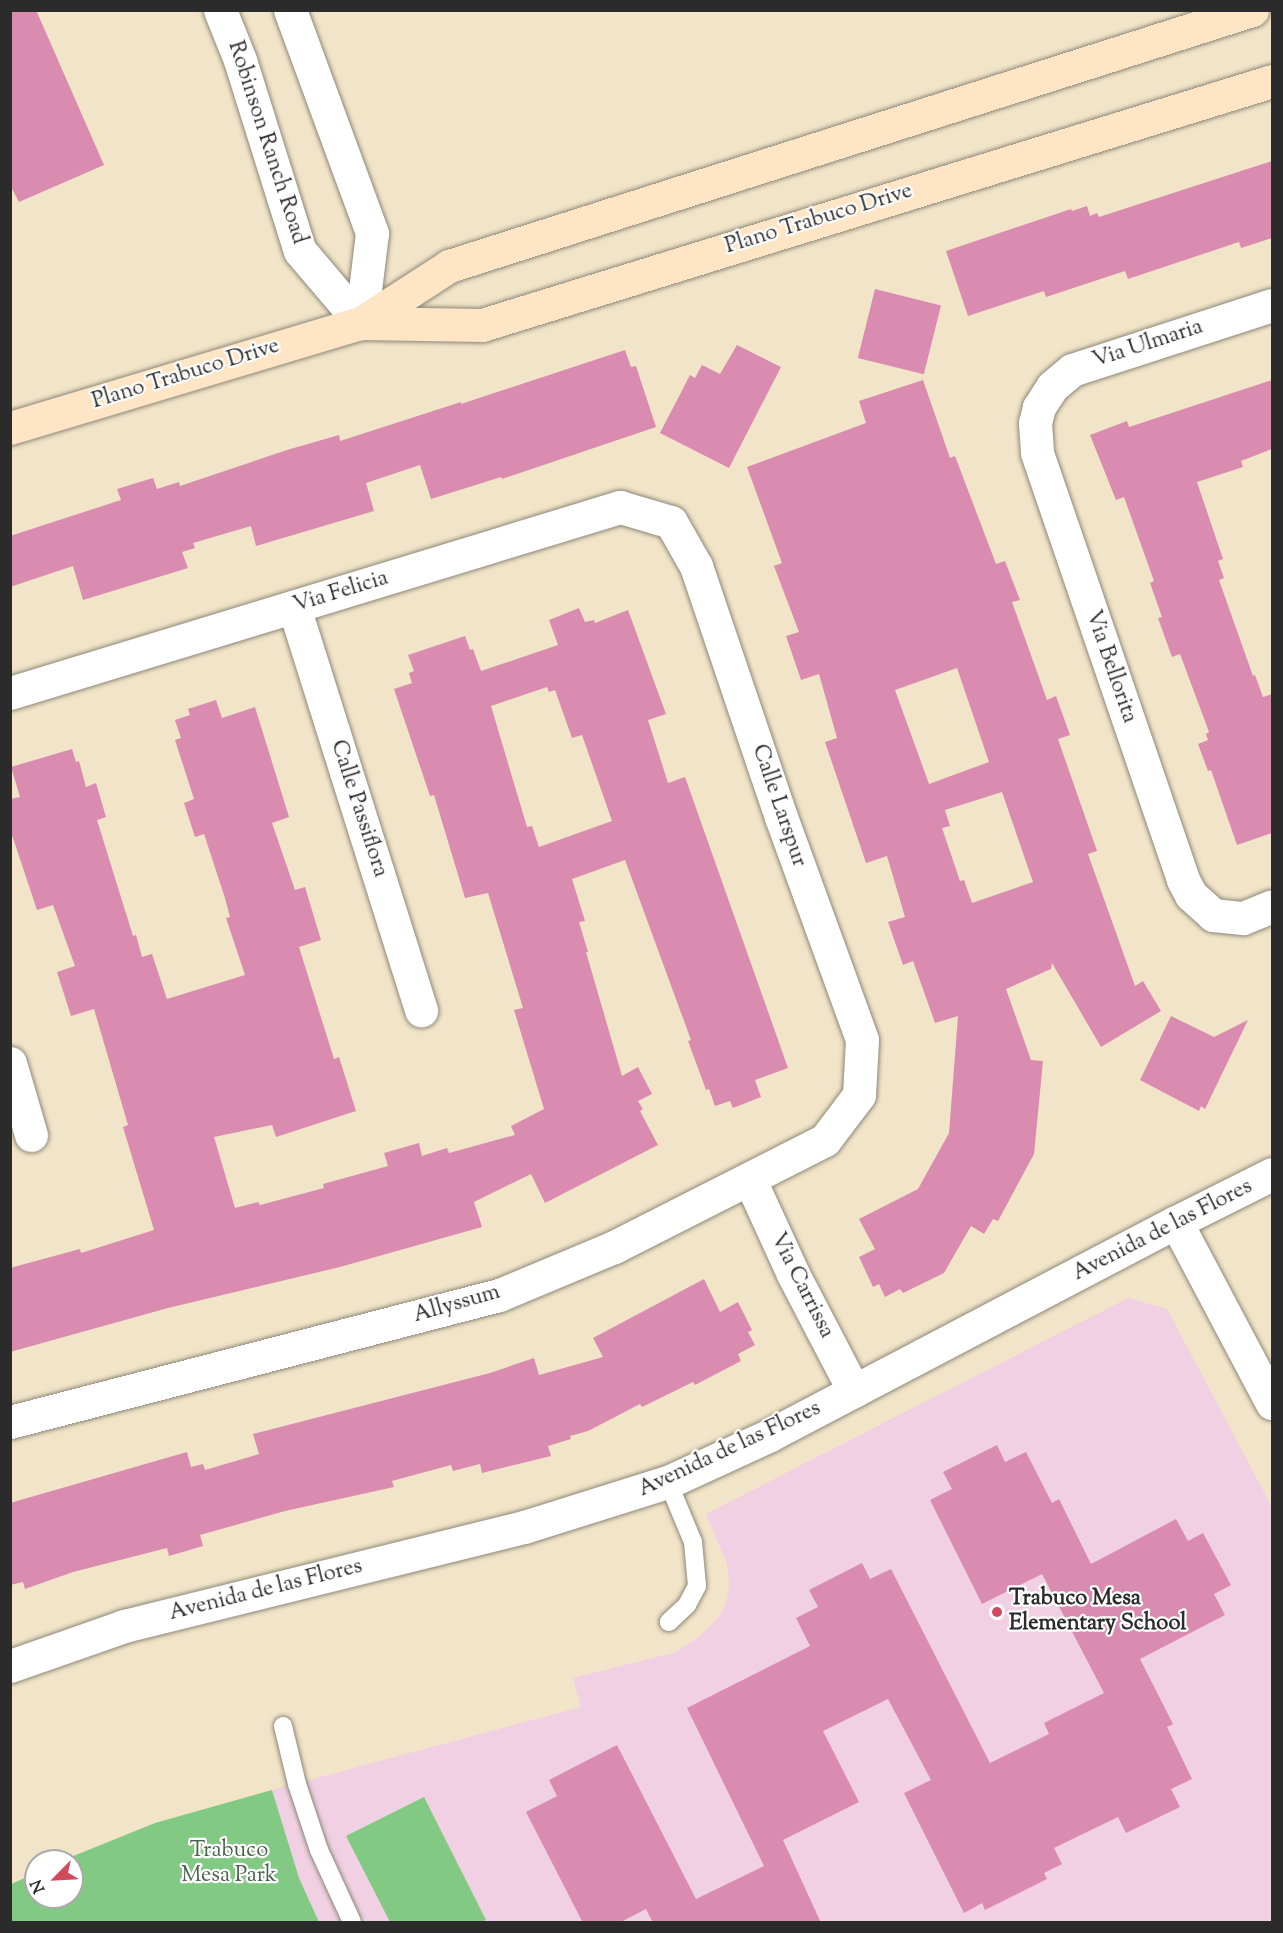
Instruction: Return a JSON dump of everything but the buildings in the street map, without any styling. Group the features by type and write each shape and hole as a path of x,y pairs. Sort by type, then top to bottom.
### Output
{"main road":[{"name":"Plano Trabuco Drive","path":"10,428 361,323 449,266 1252,10"},
{"name":"Plano Trabuco Drive","path":"361,323 482,325 1272,81"}],"street":[{"name":"Robinson Ranch Road","path":"220,10 240,60 300,251 361,323"},
{"path":"290,10 372,233 361,323"},
{"name":"Via Ulmaria","path":"1039,407 1052,387 1072,370 1272,305"},
{"name":"Via Bellorita","path":"1039,407 1035,423 1037,453 1183,880 1191,895 1213,915 1228,919 1243,918 1272,906"},
{"name":"Via Felicia","path":"10,693 620,507 671,522"},
{"name":"Calle Larspur","path":"671,522 696,566 785,828 862,1040 859,1095"},
{"name":"Calle Passiflora","path":"294,607 421,1010"},
{"path":"10,1063 31,1135"},
{"name":"Allyssum","path":"10,1422 499,1295 614,1247 825,1140 859,1095"},
{"name":"Avenida de las Flores","path":"10,1666 124,1626 524,1527 669,1482 770,1435 1272,1174"},
{"name":"Via Carrissa","path":"750,1180 793,1274 854,1391"},
{"path":"1176,1222 1272,1403"}],"lane":[{"path":"669,1482 693,1542 697,1586 687,1605 669,1622"},
{"path":"283,1726 297,1784 319,1850 352,1923"}],"shaded area":[{"name":"Trabuco Mesa Elementary School","path":"1128,1298 1167,1309 1272,1507 1272,1922 319,1922 299,1878 272,1790 581,1707 573,1678 673,1653 696,1639 717,1619 726,1604 729,1586 727,1564 706,1514"}],"green space":[{"name":"Trabuco Mesa Park","path":"272,1790 299,1878 319,1922 11,1922 11,1884 24,1878 24,1909 84,1909 84,1852 155,1823"},
{"path":"424,1797 486,1920 481,1922 390,1922 346,1836"}],"place":[{"name":"Trabuco Mesa Elementary School","path":"997,1612"}]}
